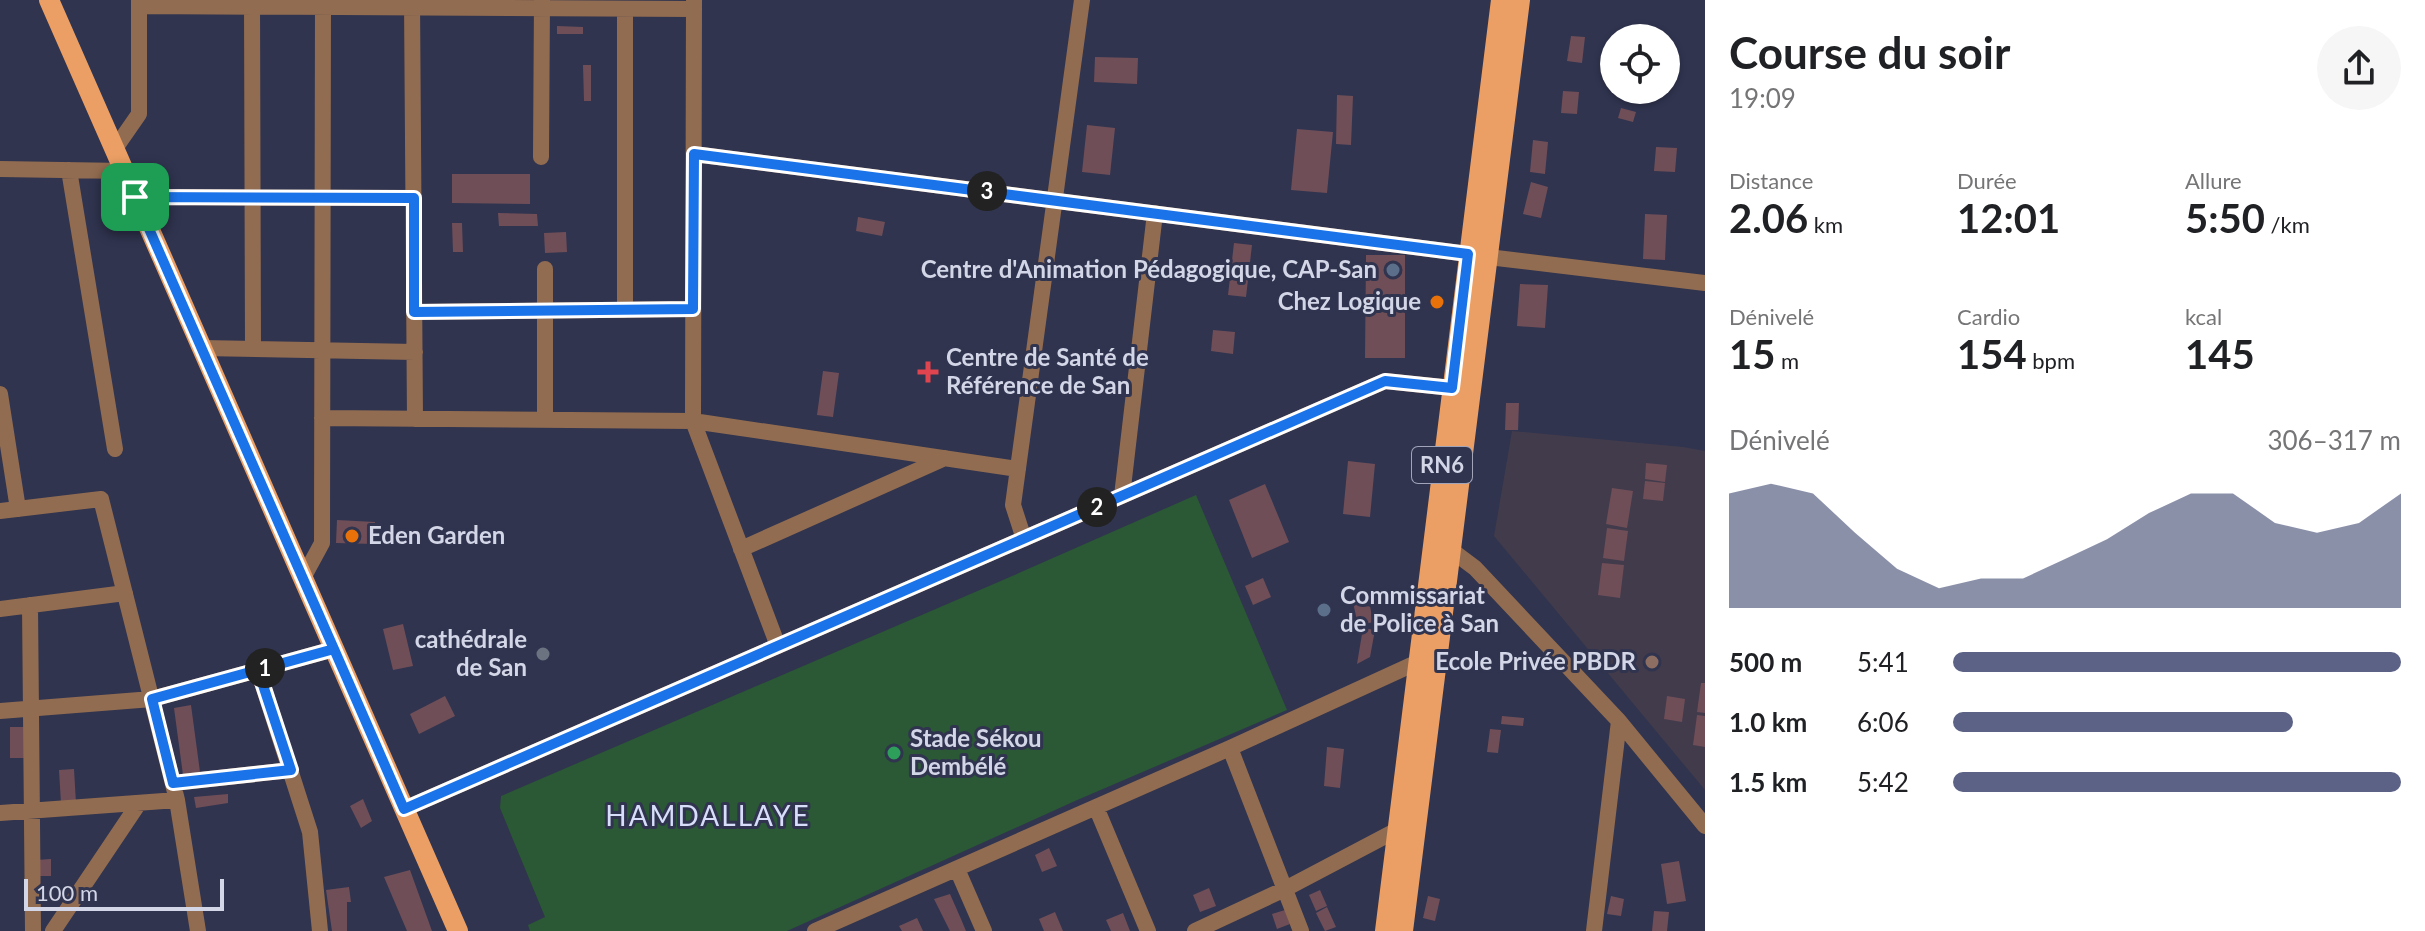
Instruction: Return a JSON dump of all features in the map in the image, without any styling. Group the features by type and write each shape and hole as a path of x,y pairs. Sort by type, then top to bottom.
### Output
{"main road":[{"path":"49,0 458,931"},
{"name":"RN6","path":"1403,931 1441,548 1478,255 1501,0"},
{"name":"RN6","path":"1385,931 1418,662 1441,548 1452,388 1478,255 1520,0"}],"street":[{"path":"1024,539 1013,505 1082,0"},
{"path":"114,150 139,114 139,3 542,4 625,9 694,4 693,421 778,646"},
{"path":"252,3 253,349"},
{"path":"303,578 322,543 323,4"},
{"path":"412,4 415,419"},
{"path":"541,157 542,4"},
{"path":"625,9 625,310"},
{"path":"694,154 1705,283"},
{"path":"0,169 124,171"},
{"path":"69,170 115,449"},
{"path":"135,197 414,198"},
{"path":"1122,496 1155,213"},
{"path":"545,269 545,420"},
{"path":"414,312 693,309"},
{"path":"202,348 415,352"},
{"path":"404,809 1385,381 1452,388"},
{"path":"0,394 18,509"},
{"path":"322,418 693,421 1018,469"},
{"path":"741,549 945,458"},
{"path":"0,511 101,499 177,800 198,931"},
{"path":"1441,548 1475,568 1619,721 1705,826"},
{"path":"0,609 125,593"},
{"path":"30,605 33,931"},
{"path":"0,711 152,699 334,649"},
{"path":"815,931 1418,662"},
{"path":"258,670 310,832 320,931"},
{"path":"1594,931 1619,721"},
{"path":"1230,748 1301,931"},
{"path":"173,783 291,770"},
{"path":"0,813 177,800"},
{"path":"53,931 139,803"},
{"path":"1096,807 1148,931"},
{"path":"1195,931 1285,889 1397,830"},
{"path":"957,869 984,931"}],"shaded area":[{"name":"Ecole Privée PBDR","path":"1512,431 1705,451 1705,790 1494,536"}],"green space":[{"name":"Stade Sékou Dembélé","path":"1196,495 1287,710 1075,801 787,931 530,931 528,925 545,917 500,808 501,796"}],"building":[{"path":"557,26 583,27 583,34 557,34"},
{"path":"1571,36 1585,37 1582,63 1567,61"},
{"path":"1095,57 1138,58 1137,84 1094,82"},
{"path":"583,65 591,65 591,101 584,101"},
{"path":"1563,91 1579,92 1577,114 1561,113"},
{"path":"1337,95 1353,96 1351,145 1336,144"},
{"path":"1621,108 1636,112 1633,122 1618,118"},
{"path":"1087,125 1115,128 1110,175 1082,172"},
{"path":"1297,129 1333,132 1327,193 1291,190"},
{"path":"1533,140 1548,142 1545,174 1530,172"},
{"path":"1656,147 1677,148 1675,172 1654,171"},
{"path":"452,174 530,174 530,204 452,203"},
{"path":"1531,182 1548,187 1541,218 1523,214"},
{"path":"498,213 537,214 538,226 499,226"},
{"path":"1645,214 1667,215 1665,260 1643,259"},
{"path":"858,217 885,222 882,236 856,231"},
{"path":"452,223 462,223 463,252 453,252"},
{"path":"566,232 567,252 545,253 544,233"},
{"path":"1234,243 1252,245 1246,297 1228,295"},
{"path":"1366,255 1405,255 1405,358 1365,358"},
{"path":"1520,284 1548,285 1545,328 1517,326"},
{"path":"1213,330 1235,332 1233,354 1211,351"},
{"path":"823,371 839,373 833,417 817,415"},
{"path":"1506,403 1519,403 1518,430 1505,430"},
{"path":"1348,461 1375,464 1370,517 1343,514"},
{"path":"1646,463 1667,465 1665,482 1645,479"},
{"path":"1645,481 1665,483 1663,501 1643,499"},
{"path":"1265,484 1289,542 1252,558 1229,500"},
{"path":"1612,488 1633,491 1627,528 1606,524"},
{"path":"337,520 375,522 374,544 336,543"},
{"path":"1607,528 1628,531 1624,561 1603,558"},
{"path":"1602,563 1624,565 1620,598 1598,595"},
{"path":"1263,578 1271,597 1253,605 1245,586"},
{"path":"1360,600 1362,607 1370,606 1373,622 1358,626 1353,602"},
{"path":"403,624 413,666 393,670 383,629"},
{"path":"1363,628 1375,630 1370,657 1357,664"},
{"path":"1701,683 1705,683 1705,713 1697,712"},
{"path":"445,696 455,716 419,734 410,714"},
{"path":"1667,696 1685,699 1682,722 1664,719"},
{"path":"191,705 200,772 183,775 174,708"},
{"path":"1697,715 1705,716 1705,747 1693,745"},
{"path":"1502,716 1524,718 1523,726 1501,724"},
{"path":"10,727 26,727 25,758 10,758"},
{"path":"1490,729 1501,730 1498,753 1487,752"},
{"path":"1327,747 1344,749 1340,788 1324,786"},
{"path":"74,769 76,803 61,804 59,770"},
{"path":"228,794 228,803 196,808 194,797"},
{"path":"363,799 372,821 361,828 350,806"},
{"path":"1049,848 1057,866 1042,872 1035,855"},
{"path":"51,859 51,876 36,876 36,860"},
{"path":"1679,861 1686,901 1667,904 1661,864"},
{"path":"410,870 432,931 407,931 384,877"},
{"path":"349,887 351,902 347,902 347,931 332,931 326,890"},
{"path":"1209,888 1216,906 1200,912 1193,895"},
{"path":"1320,890 1327,906 1316,911 1309,895"},
{"path":"950,894 966,931 950,931 934,899"},
{"path":"1428,896 1440,899 1435,921 1423,918"},
{"path":"1611,896 1624,899 1621,916 1607,914"},
{"path":"1327,907 1336,927 1325,931 1316,913"},
{"path":"1285,910 1290,924 1277,929 1272,914"},
{"path":"1654,911 1669,912 1667,931 1652,931"},
{"path":"1055,912 1063,931 1044,931 1039,919"},
{"path":"1123,913 1130,931 1111,931 1106,920"},
{"path":"917,918 923,931 902,931 899,926"}],"place":[{"name":"Centre d'Animation Pédagogique, CAP-San","path":"1393,270"},
{"name":"Chez Logique","path":"1437,302"},
{"name":"Centre de Santé de Référence de San","path":"928,372"},
{"name":"Eden Garden","path":"352,536"},
{"name":"Commissariat de Police à San","path":"1324,610"},
{"name":"cathédrale de San","path":"543,654"},
{"name":"Ecole Privée PBDR","path":"1652,662"},
{"name":"Stade Sékou Dembélé","path":"894,753"}],"district":[{"name":"HAMDALLAYE","path":"708,816"}],"route":[{"path":"135,197 334,649 152,699 173,783 291,770 258,670 334,649 404,809 1385,381 1452,388 1468,254 694,154 693,309 414,312 414,198 135,197"}]}
